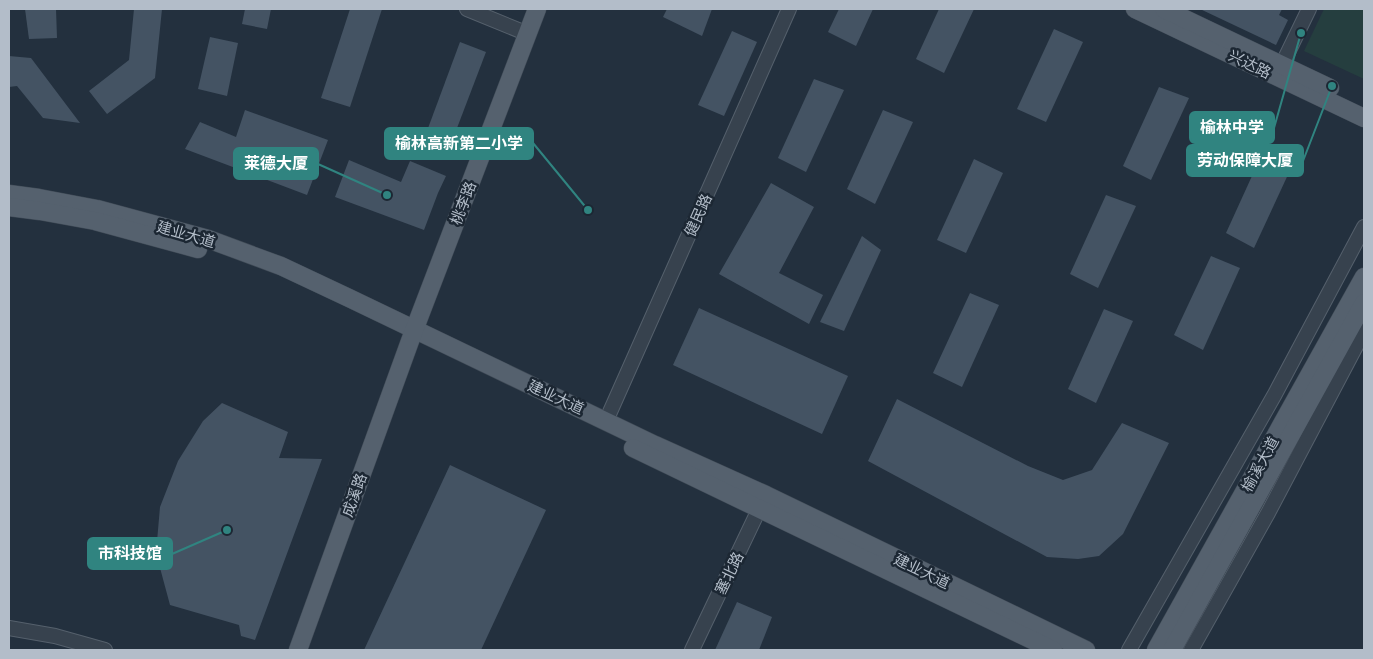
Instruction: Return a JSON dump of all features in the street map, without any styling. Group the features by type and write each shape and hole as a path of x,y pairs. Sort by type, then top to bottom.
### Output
{"main road":[{"name":"桃李路","path":"412,335 537,9"},
{"name":"兴达路","path":"1135,9 1279,71 1364,105"},
{"name":"兴达路","path":"1164,9 1364,118"},
{"name":"建业大道","path":"9,194 97,209 208,239 281,266 349,298 412,335 763,502 1086,650"},
{"name":"建业大道","path":"9,207 95,222 205,251 277,277 606,421 1054,650"},
{"name":"榆溪大道","path":"1156,650 1364,277"},
{"name":"榆溪大道","path":"1172,650 1364,303"},
{"name":"成溪路","path":"298,650 412,335"}],"street":[{"path":"467,9 528,34"},
{"name":"健民路","path":"606,421 789,9"},
{"path":"1279,71 1309,9"},
{"path":"1129,650 1275,394 1364,227"},
{"path":"1191,650 1268,513 1364,332"},
{"name":"塞北路","path":"692,650 763,502"},
{"path":"9,628 55,636 105,650"}],"green space":[{"path":"1324,9 1364,9 1364,79 1304,51"}],"building":[{"path":"25,9 56,9 57,38 29,39"},
{"path":"134,9 162,9 155,78 107,114 89,91 129,60"},
{"path":"245,9 271,9 267,29 242,24"},
{"path":"350,9 382,9 350,107 321,98"},
{"path":"667,9 712,9 702,36 663,17"},
{"path":"839,9 873,9 856,46 828,32"},
{"path":"939,9 974,9 944,73 916,59"},
{"path":"1200,9 1282,9 1279,15 1288,20 1276,45"},
{"path":"1054,29 1083,42 1046,122 1017,109"},
{"path":"732,31 757,42 724,116 698,105"},
{"path":"210,37 238,43 227,96 198,89"},
{"path":"460,42 486,52 449,149 424,139"},
{"path":"9,56 31,58 80,123 43,118 17,86 9,87"},
{"path":"814,79 844,90 806,172 778,158"},
{"path":"1159,87 1189,98 1151,180 1123,166"},
{"path":"245,110 328,140 307,195 185,149 200,122 236,137"},
{"path":"883,110 913,122 875,204 847,189"},
{"path":"1262,154 1292,166 1254,248 1226,233"},
{"path":"974,159 1003,173 966,253 937,240"},
{"path":"349,160 401,182 410,161 446,176 424,230 335,197"},
{"path":"771,183 814,207 779,273 823,295 809,324 719,274"},
{"path":"1106,195 1136,206 1098,288 1070,274"},
{"path":"862,236 881,250 844,331 820,322"},
{"path":"1211,256 1240,268 1203,350 1174,335"},
{"path":"970,293 999,305 962,387 933,373"},
{"path":"699,308 848,376 822,434 673,365"},
{"path":"1104,309 1133,321 1096,403 1068,389"},
{"path":"897,399 1028,466 1063,480 1092,470 1122,423 1169,443 1123,534 1099,556 1078,559 1047,557 868,461"},
{"path":"222,403 288,432 279,458 322,459 255,640 241,636 239,625 170,605 156,553 160,507 178,461 203,421"},
{"path":"450,465 546,510 481,650 364,650"},
{"path":"737,602 772,617 759,650 715,650"}],"place":[{"name":"榆林中学","path":"1301,33"},
{"name":"劳动保障大厦","path":"1332,86"},
{"name":"莱德大厦","path":"387,195"},
{"name":"榆林高新第二小学","path":"588,210"},
{"name":"市科技馆","path":"227,530"}]}
